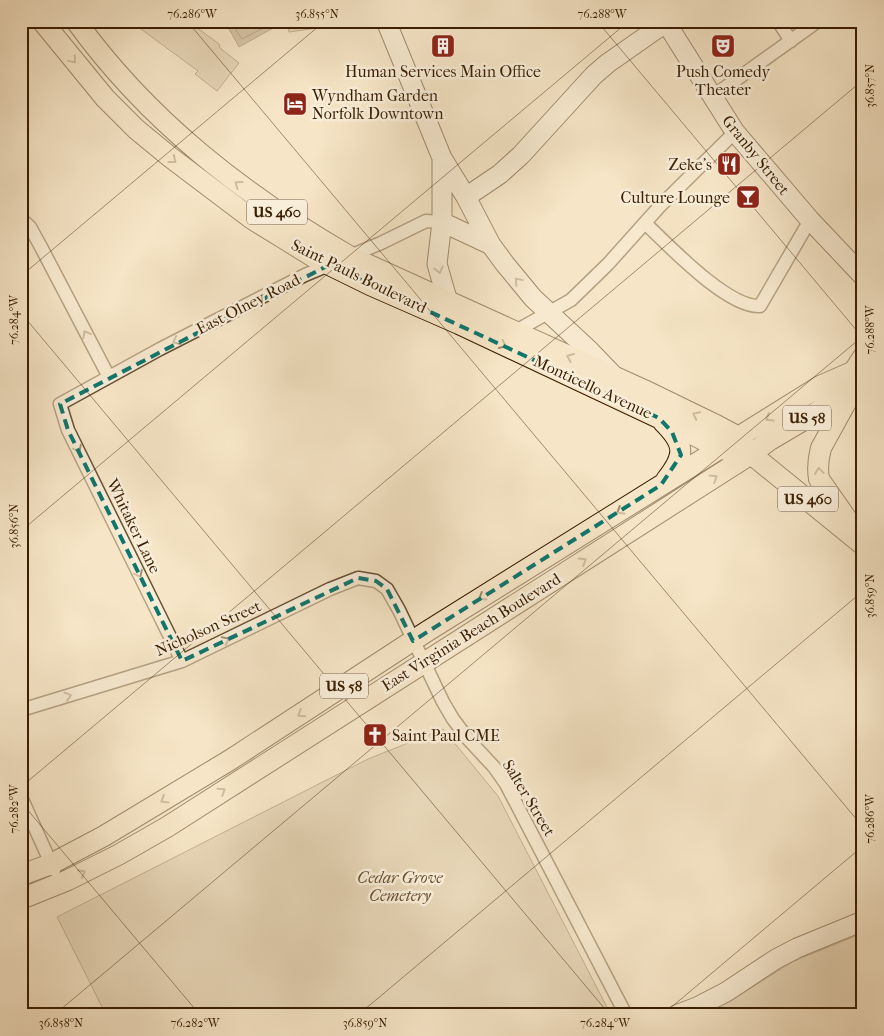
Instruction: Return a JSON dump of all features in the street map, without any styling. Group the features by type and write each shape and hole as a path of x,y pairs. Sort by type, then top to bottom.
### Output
{"main road":[{"name":"Saint Pauls Boulevard","path":"42,21 105,98 136,129 170,157 252,218 315,258 370,285 459,324"},
{"name":"Saint Pauls Boulevard","path":"76,21 132,90 198,152 259,200 304,230 349,256 448,302"},
{"name":"Monticello Avenue","path":"386,21 442,158 466,197 491,245 504,264 533,298 550,312 614,377"},
{"name":"Granby Street","path":"666,22 735,132 810,220 863,276"},
{"path":"466,197 500,174 521,155 594,75 666,22"},
{"name":"Monticello Avenue","path":"442,158 442,222 437,264 448,302 459,324 721,449 751,454"},
{"path":"442,222 491,245"},
{"name":"Monticello Avenue","path":"448,302 614,377 739,437 751,454 863,545"},
{"path":"859,364 849,399 821,448 817,468 819,479 863,541"},
{"name":"East Virginia Beach Boulevard","path":"21,875 51,864 137,816 230,760 413,641 820,386 859,364"},
{"name":"East Virginia Beach Boulevard","path":"21,899 60,883 118,855 167,827 751,454 770,440 814,414 836,398 859,364"},
{"path":"659,418 679,440 681,455 675,468 661,485"},
{"path":"230,760 242,778"},
{"path":"676,1015 697,1007 726,992 797,948 863,921"}],"street":[{"path":"778,21 791,41"},
{"path":"712,98 818,21"},
{"path":"514,332 570,300 608,264 660,206 735,132"},
{"path":"21,219 30,227 109,377"},
{"path":"645,223 706,281 750,307 760,306 810,220"},
{"name":"East Olney Road","path":"60,404 269,293 426,221 442,222"},
{"name":"Whitaker Lane","path":"60,404 68,430 182,661"},
{"name":"Nicholson Street","path":"21,710 182,661 330,589 358,578 376,581"},
{"name":"Salter Street","path":"376,581 387,589 399,610 453,719 506,784 626,1015"},
{"path":"21,796 60,883"}],"highlighted area":[{"path":"329,265 659,418 672,432 681,455 661,485 413,641 387,589 376,581 358,578 182,661 68,430 60,404"}],"green space":[{"path":"130,21 188,21 219,44 220,48 239,63 217,91 195,74 198,71"},
{"path":"287,21 323,21 324,27 289,32"},
{"name":"Cedar Grove Cemetery","path":"443,729 498,796 611,1015 102,1015 105,1013 57,917 368,759"},
{"path":"863,933 863,1015 703,1015 735,998 792,962"}],"water":[{"path":"235,21 272,21 275,27 239,47 229,29"}],"place":[{"name":"Human Services Main Office","path":"443,46"},
{"name":"Push Comedy Theater","path":"723,46"},
{"name":"Wyndham Garden Norfolk Downtown","path":"295,104"},
{"name":"Zeke's","path":"729,164"},
{"name":"Culture Lounge","path":"748,197"},
{"name":"Saint Paul CME","path":"375,735"}]}
